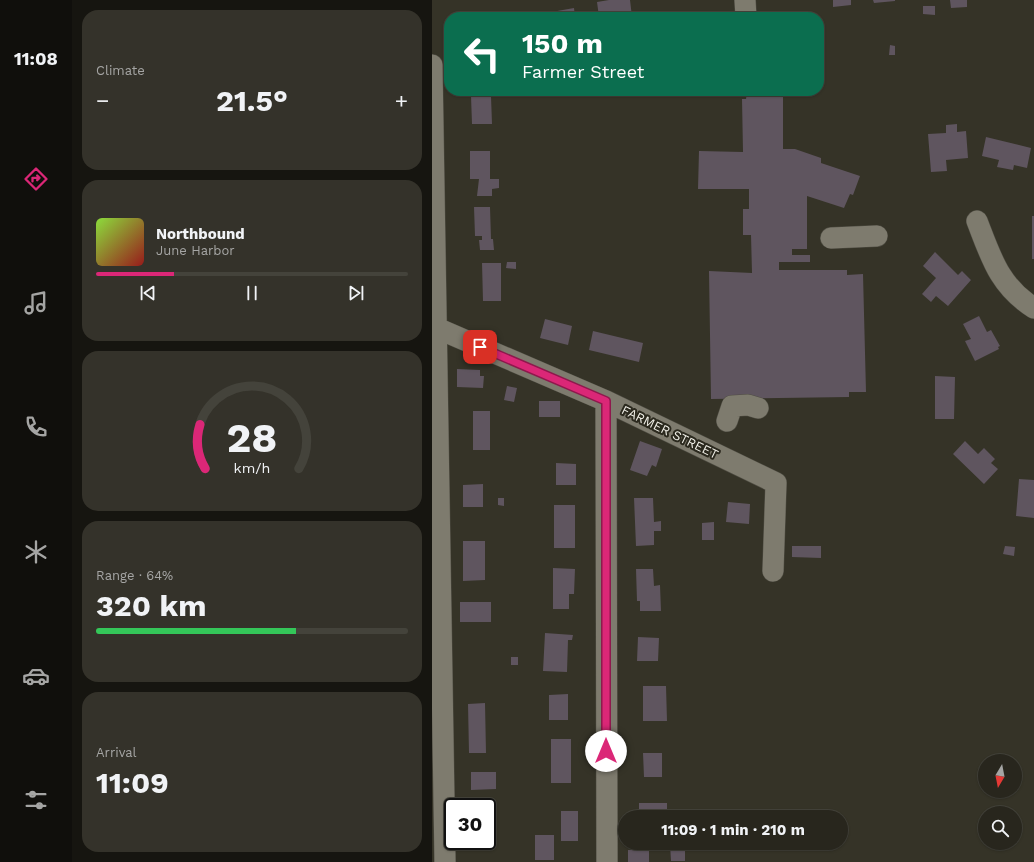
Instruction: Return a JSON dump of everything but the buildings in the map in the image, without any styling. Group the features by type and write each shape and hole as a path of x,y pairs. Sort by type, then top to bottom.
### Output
{"street":[{"path":"745,0 746,12"},
{"path":"432,65 437,678 445,862"},
{"path":"977,221 995,268 1020,299 1034,308"},
{"path":"831,238 877,236"},
{"name":"FARMER STREET","path":"435,327 606,401 776,483 774,570"},
{"path":"606,401 607,862"},
{"path":"727,421 732,406 748,404 758,408"}],"route":[{"path":"480,347 606,401 606,751"}]}
